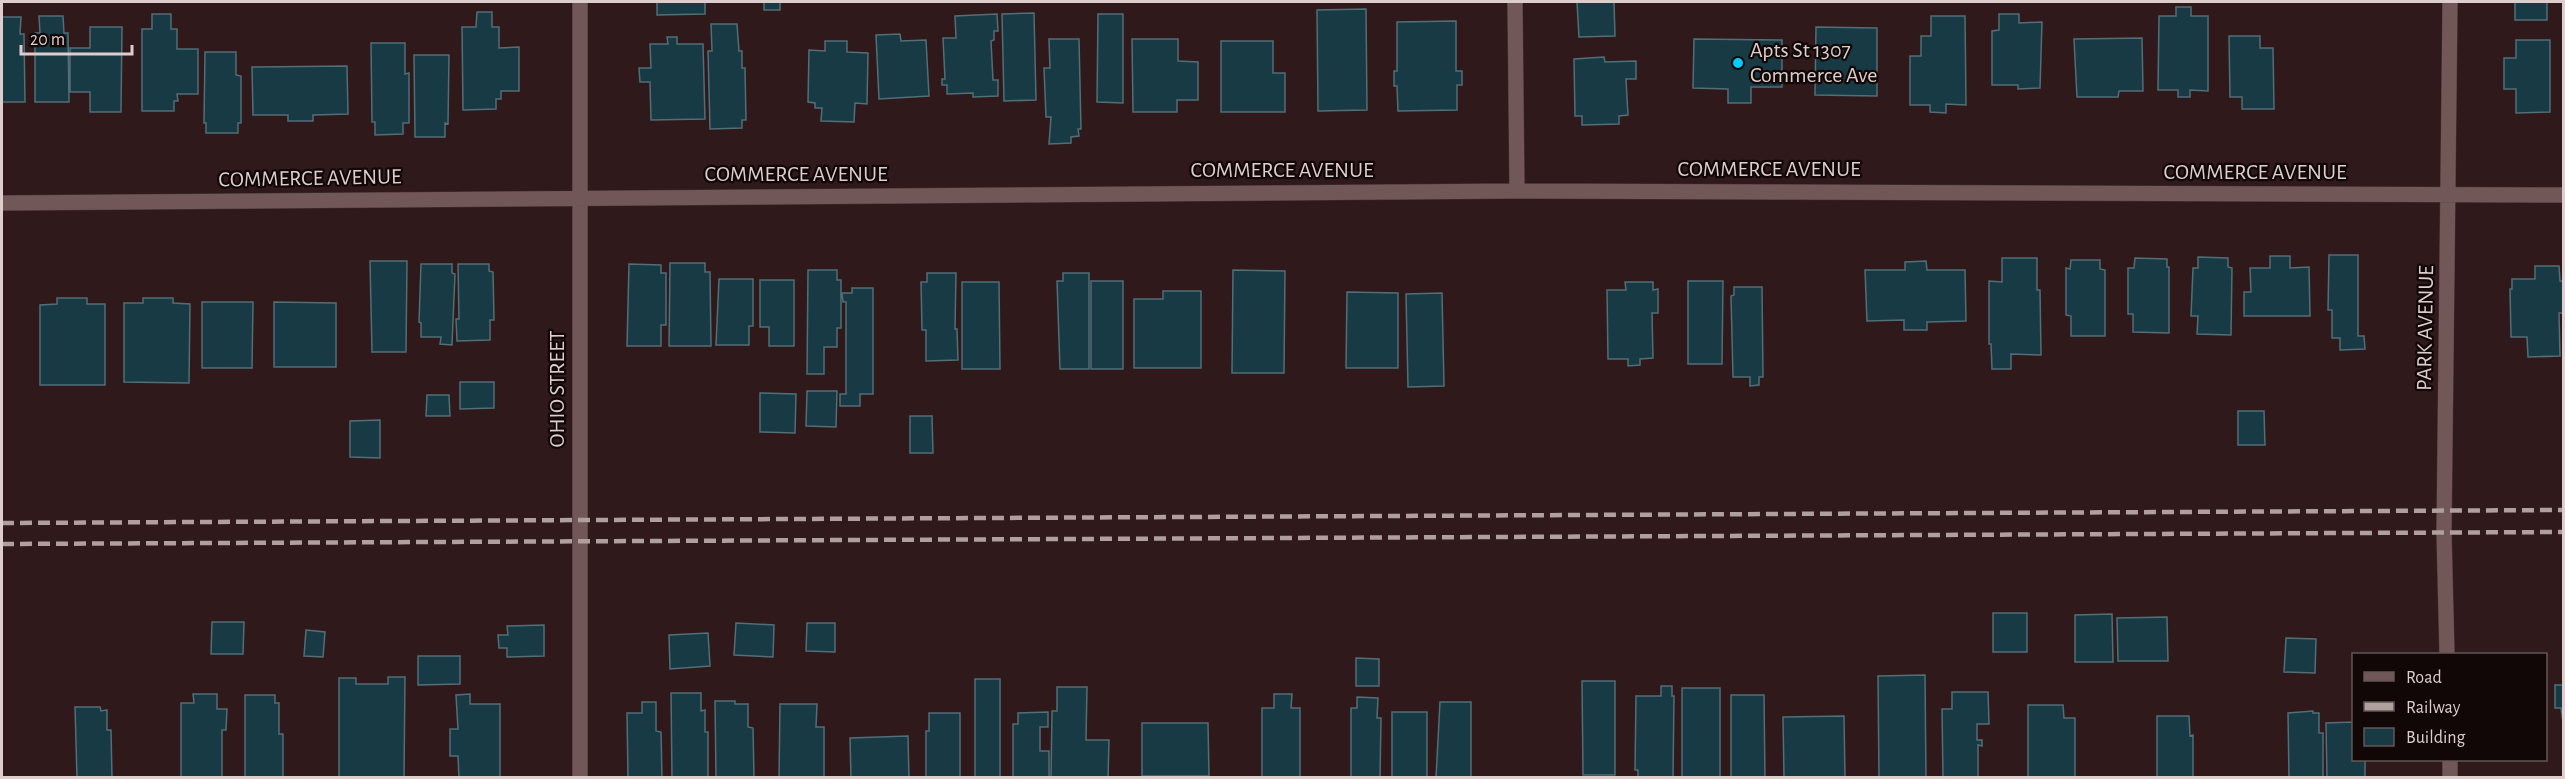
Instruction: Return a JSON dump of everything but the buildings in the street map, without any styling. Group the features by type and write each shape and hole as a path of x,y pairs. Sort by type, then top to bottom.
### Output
{"street":[{"name":"OHIO STREET","path":"579,777 580,2"},
{"path":"1515,2 1517,190"},
{"name":"PARK AVENUE","path":"2447,653 2444,533 2450,195 2450,2"},
{"name":"COMMERCE AVENUE","path":"2,203 1517,190 2564,195"},
{"path":"2450,761 2450,777"}],"railway":[{"path":"2,523 2564,510"},
{"path":"2,544 2564,532"}],"place":[{"name":"Apts St 1307 Commerce Ave","path":"1738,63"}]}
